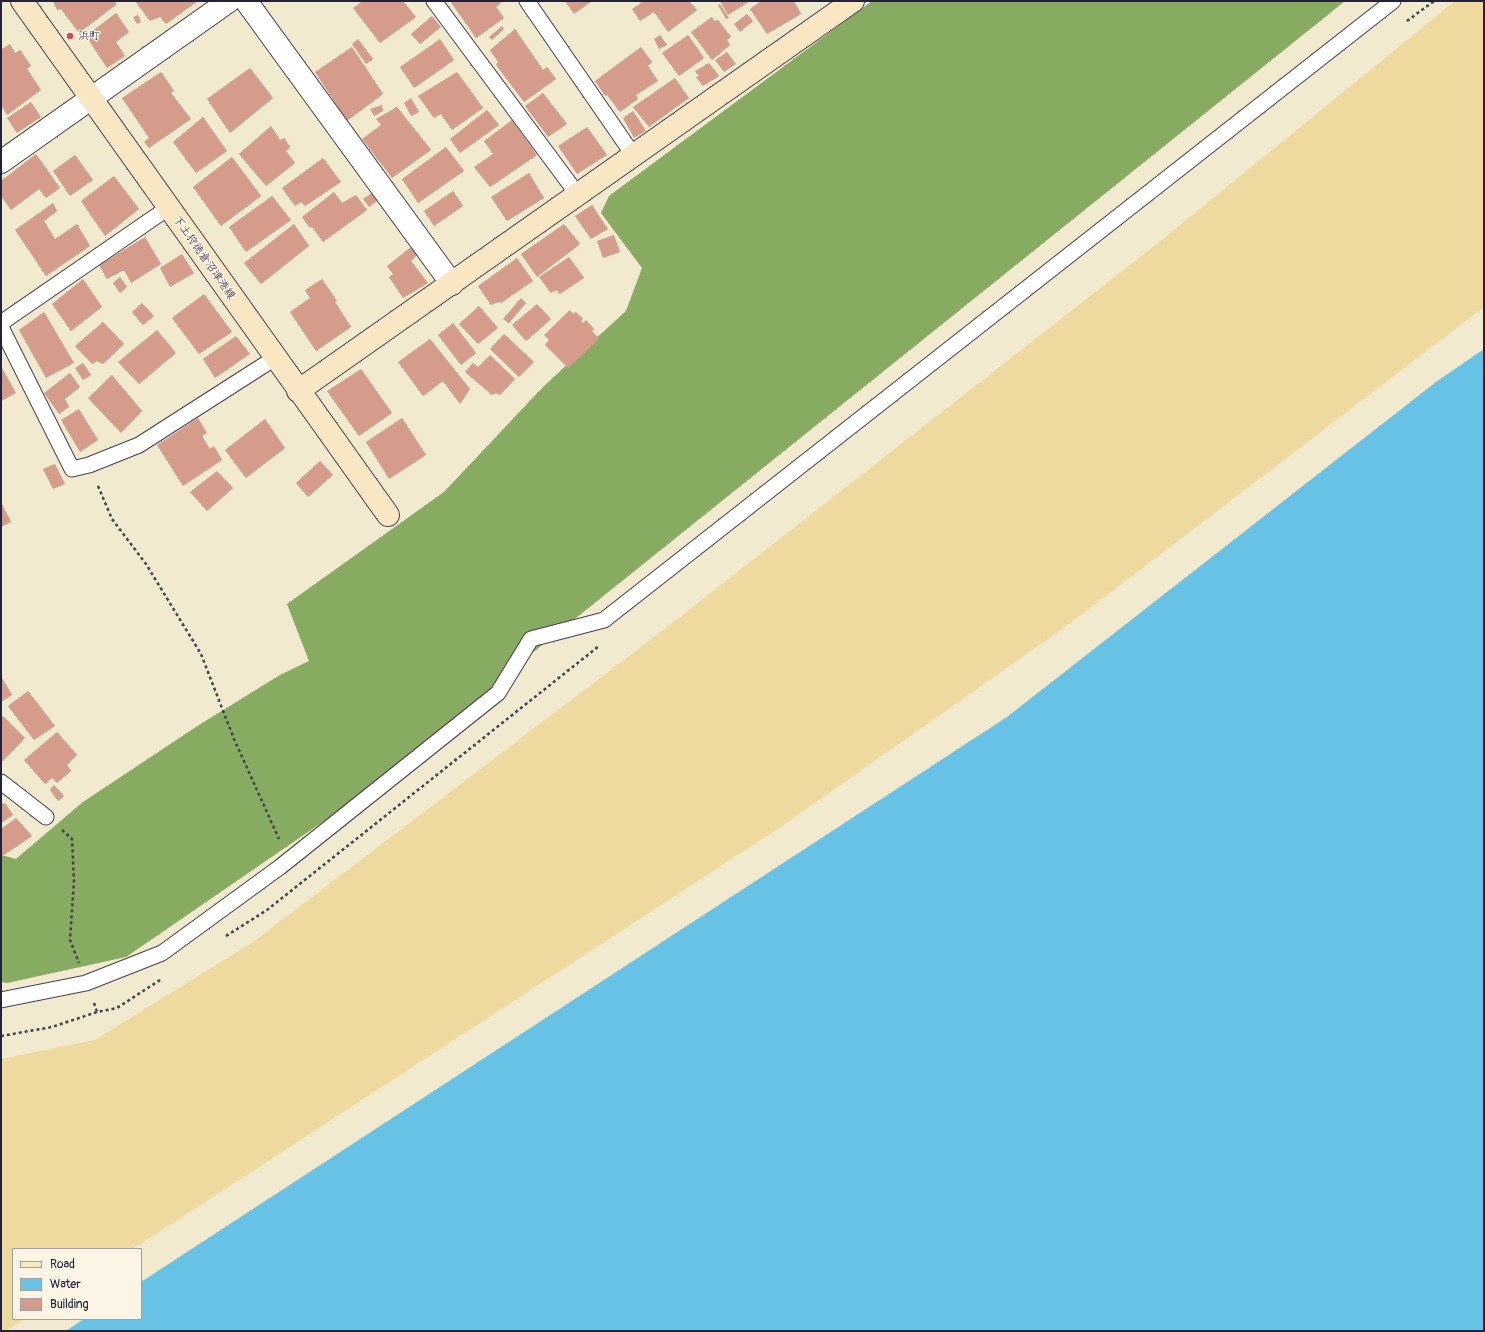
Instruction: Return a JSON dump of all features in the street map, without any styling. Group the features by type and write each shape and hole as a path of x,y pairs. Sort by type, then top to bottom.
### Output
{"street":[{"name":"下土狩徳倉沼津港線","path":"22,1 298,391 388,515"},
{"path":"1,162 229,1"},
{"path":"246,1 452,284"},
{"path":"298,391 634,156 841,5"}],"lane":[{"path":"434,1 578,195"},
{"path":"527,1 634,156"},
{"path":"1,1000 86,983 162,953 289,860 498,693 531,639 604,620 1393,1"},
{"path":"1,323 168,208"},
{"path":"1,327 72,469 89,466 139,445 275,358"},
{"path":"1,782 46,817"}],"path":[{"path":"89,466 112,519 146,564 202,654 234,739 289,860"},
{"path":"46,817 72,839 74,881 70,940 97,1012"}],"green space":[{"path":"872,1 1345,1 521,662 388,777 126,957 7,983 1,982 1,855 16,859 83,802 199,725 280,675 309,661 287,604 444,492 544,386 626,311 642,268 601,213 609,196"}],"sand":[{"path":"1455,1 1484,1 1484,307 1069,624 779,828 135,1248 12,1248 12,1320 22,1320 6,1331 1,1331 1,1059 95,1040 253,942 662,631 1158,243"}],"water":[{"path":"1484,349 1484,1331 66,1331 82,1320 142,1320 142,1281 1007,717 1436,382"}],"building":[{"path":"53,1 114,1 117,4 79,33 61,9 57,10"},
{"path":"135,1 198,1 166,24 160,17 150,21"},
{"path":"363,1 403,1 416,17 380,43 353,8"},
{"path":"450,1 500,1 501,3 496,7 504,18 476,38"},
{"path":"565,1 592,1 574,14"},
{"path":"644,1 689,1 697,10 668,32 654,12 640,21 632,9"},
{"path":"720,1 750,1 728,15"},
{"path":"761,1 794,1 801,14 767,34 750,9"},
{"path":"720,4 729,18 726,19 718,5"},
{"path":"116,13 129,32 116,42 125,56 107,68 86,36"},
{"path":"747,14 753,21 740,32 734,24"},
{"path":"138,15 141,22 137,24 133,17"},
{"path":"432,16 441,27 420,44 411,34"},
{"path":"712,17 714,21 718,20 731,37 727,40 730,45 712,60 691,32"},
{"path":"502,26 504,29 492,40 489,37"},
{"path":"515,29 543,70 547,67 556,79 524,102 496,65 498,62 490,50"},
{"path":"660,35 667,45 659,49 654,39"},
{"path":"688,35 704,58 679,76 662,53"},
{"path":"358,39 373,59 366,64 352,44"},
{"path":"440,39 454,60 414,88 400,67"},
{"path":"10,44 15,53 20,50 31,66 27,69 41,90 7,115 1,105 1,50"},
{"path":"352,47 383,94 347,121 315,72"},
{"path":"641,47 652,62 648,66 658,81 636,95 638,99 620,112 607,95 605,96 595,81"},
{"path":"727,52 736,64 724,72 715,60"},
{"path":"709,63 719,76 703,86 696,77 699,76 695,71"},
{"path":"250,68 273,98 230,133 207,99"},
{"path":"161,72 174,91 171,93 191,119 149,148 144,142 149,138 122,98"},
{"path":"457,72 483,108 452,130 441,114 434,118 418,96"},
{"path":"675,78 689,98 649,127 633,107"},
{"path":"543,93 567,124 548,137 525,106"},
{"path":"411,98 419,112 411,116 404,103"},
{"path":"31,102 41,117 17,133 7,118"},
{"path":"382,105 383,111 374,116 370,109"},
{"path":"397,107 431,150 392,178 362,139 381,125 376,119"},
{"path":"487,110 499,125 460,153 450,139"},
{"path":"633,111 646,131 634,138 623,118"},
{"path":"203,117 227,151 196,173 173,142"},
{"path":"512,120 537,155 490,187 474,167 493,154 484,141"},
{"path":"271,126 280,140 284,138 290,147 286,151 295,163 266,186 239,154"},
{"path":"587,127 607,155 577,174 558,146"},
{"path":"446,147 464,171 418,203 402,179"},
{"path":"36,154 60,188 46,198 39,189 11,210 1,196 1,181"},
{"path":"75,155 93,180 70,196 53,171"},
{"path":"232,157 261,196 221,226 193,187"},
{"path":"323,158 341,182 305,206 301,202 295,206 282,188"},
{"path":"529,173 544,198 507,221 491,197"},
{"path":"114,176 139,209 105,236 81,201"},
{"path":"453,191 463,206 434,226 424,211"},
{"path":"334,192 342,203 356,195 367,210 323,242 312,227 310,228 302,217"},
{"path":"372,193 377,201 369,207 363,199"},
{"path":"272,196 291,220 246,252 229,227"},
{"path":"53,203 57,211 44,221 55,239 77,224 90,246 46,276 15,230"},
{"path":"592,205 608,229 591,239 575,216"},
{"path":"294,224 309,246 261,284 244,263"},
{"path":"564,224 580,244 537,277 521,254"},
{"path":"614,235 620,252 603,258 597,241"},
{"path":"145,237 161,264 131,283 124,270 107,279 99,265"},
{"path":"411,247 417,255 411,261 428,283 403,298 389,277 393,274 387,266"},
{"path":"182,254 194,273 170,287 160,268"},
{"path":"569,257 584,278 560,294 556,290 551,293 539,277"},
{"path":"517,258 533,281 501,303 499,302 491,305 478,286"},
{"path":"120,277 127,287 120,293 113,283"},
{"path":"83,279 102,307 71,331 52,304"},
{"path":"322,279 337,301 335,302 351,327 316,351 290,312 310,298 305,290"},
{"path":"204,294 232,332 199,354 172,318"},
{"path":"521,298 526,303 509,323 503,319"},
{"path":"142,303 154,316 143,325 132,312"},
{"path":"537,304 551,319 526,341 512,325"},
{"path":"479,306 498,328 478,344 459,324"},
{"path":"570,310 573,314 576,312 583,319 581,321 583,323 586,320 594,329 592,331 599,339 568,368 545,345 549,340 544,335"},
{"path":"44,312 74,363 46,378 19,330"},
{"path":"103,322 124,344 103,364 97,361 92,364 75,346"},
{"path":"453,323 476,353 461,365 438,335"},
{"path":"157,330 176,353 139,384 118,362"},
{"path":"504,334 534,362 519,377 490,349"},
{"path":"236,336 250,354 215,378 203,359"},
{"path":"430,339 470,389 460,404 443,381 423,396 398,362"},
{"path":"490,355 515,379 500,395 496,393 492,395 465,372 473,363 478,367"},
{"path":"83,363 91,375 83,380 75,368"},
{"path":"1,366 16,393 1,401"},
{"path":"361,369 392,413 359,436 327,391"},
{"path":"70,373 80,387 65,399 69,407 59,414 44,393"},
{"path":"112,375 142,411 121,433 88,398"},
{"path":"79,409 98,440 80,452 61,420"},
{"path":"198,418 207,433 202,436 210,449 214,446 222,460 183,486 157,445"},
{"path":"402,418 426,455 389,479 366,442"},
{"path":"265,419 285,448 246,478 225,450"},
{"path":"320,461 333,475 308,497 296,483"},
{"path":"55,464 65,484 53,489 43,469"},
{"path":"217,471 233,488 207,511 190,492"},
{"path":"1,502 11,522 1,527"},
{"path":"1,676 12,695 1,702"},
{"path":"28,691 55,726 34,740 8,706"},
{"path":"3,716 25,738 1,763 1,717"},
{"path":"57,732 77,755 67,765 71,771 57,783 52,778 45,784 24,760"},
{"path":"54,785 64,796 58,801 50,790"},
{"path":"5,803 13,815 1,823 1,804"},
{"path":"16,818 32,836 1,857 1,829"}],"place":[{"name":"浜町","path":"70,36"}]}
